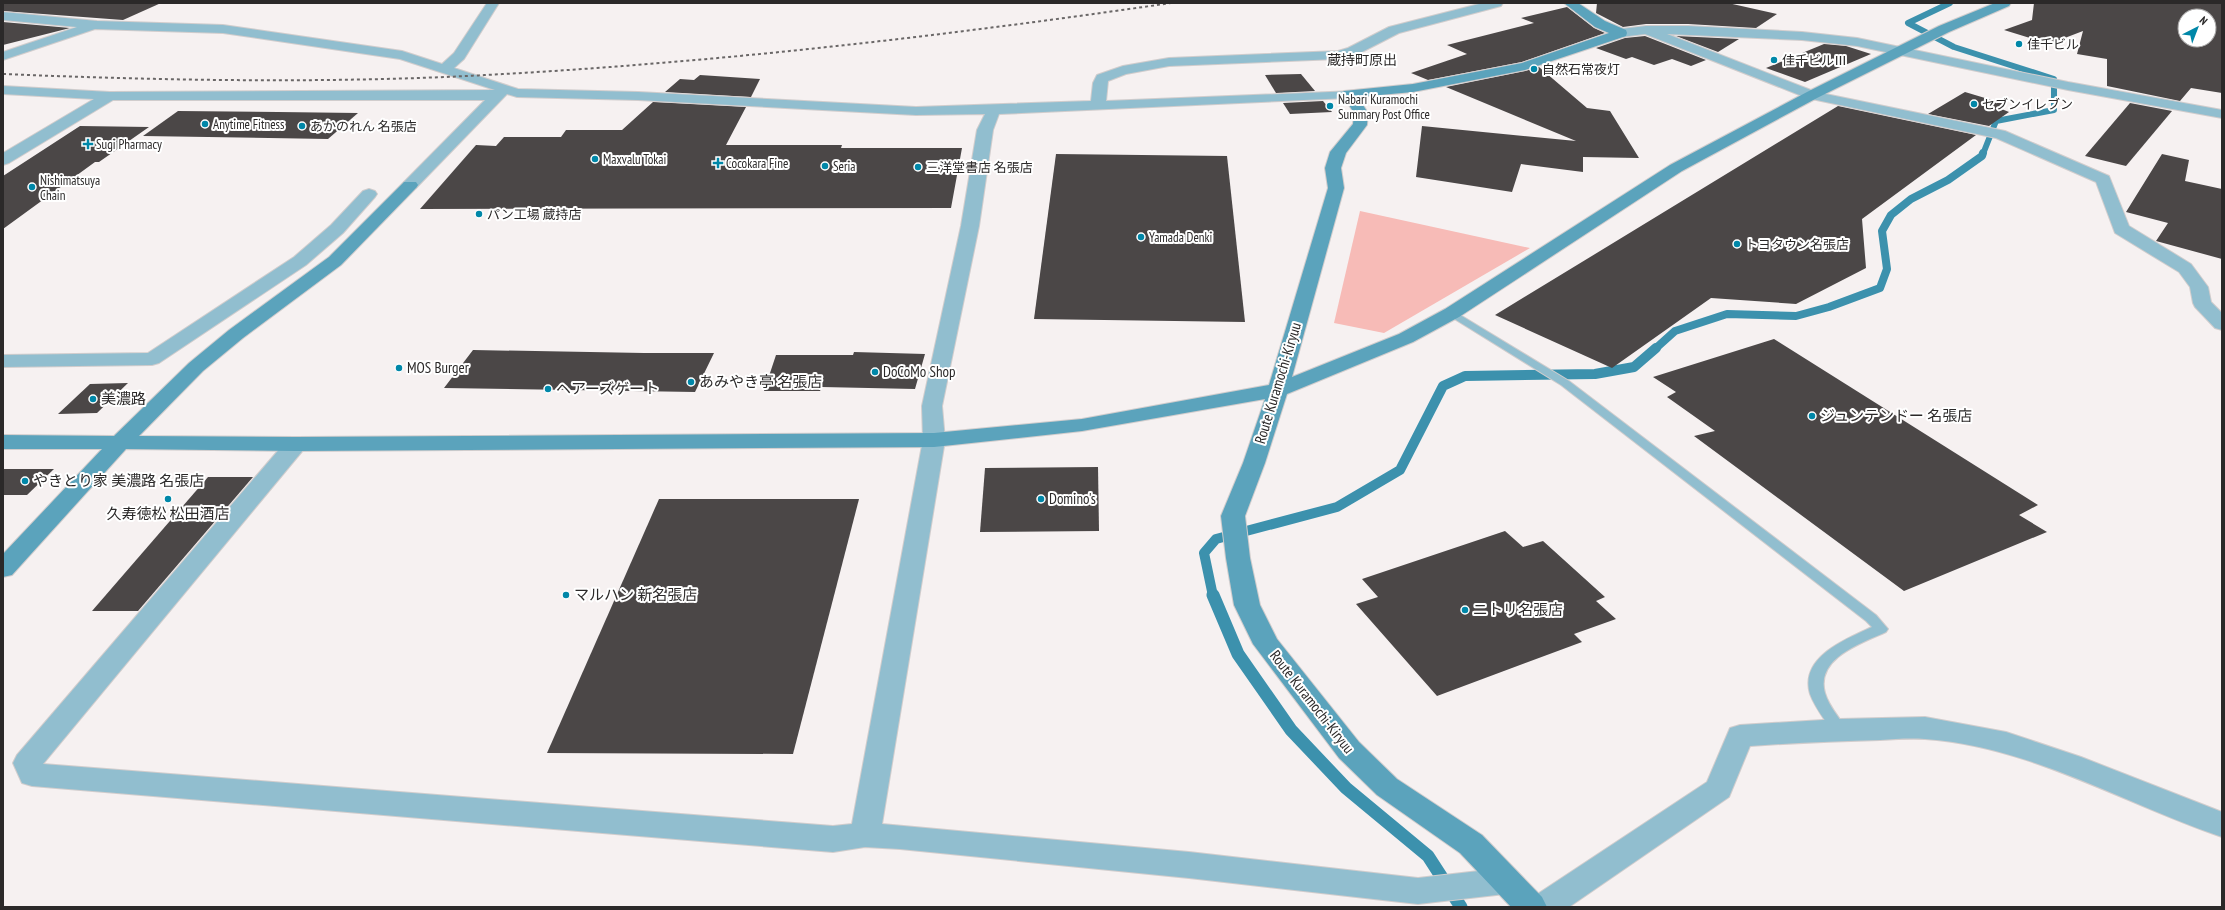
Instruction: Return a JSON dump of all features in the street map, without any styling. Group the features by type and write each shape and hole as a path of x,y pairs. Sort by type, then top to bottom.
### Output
{"street":[{"path":"446,68 459,56 493,3"},
{"path":"1098,105 1100,83 1102,78 1113,73 1169,62 1338,55 1353,51 1394,30 1496,3"},
{"path":"1570,3 1600,24 1621,34"},
{"path":"3,442 296,444 934,440 1082,425 1278,390 1406,338 1452,313 1676,168 1812,95 1903,51 1944,29 2005,3"},
{"path":"3,16 97,25 223,29 402,55 446,68 500,92"},
{"path":"3,56 97,25"},
{"path":"1646,30 1812,95 2000,134 2103,179 2121,229 2185,268 2199,286 2202,303 2222,324"},
{"path":"3,90 110,96 517,92 638,96 916,111 994,110 1349,94 1413,88 1525,66 1621,34 1646,30 1802,36 1857,42 2046,82 2222,114"},
{"path":"3,570 121,442 196,367 236,334 335,261 500,92"},
{"name":"Route Kuramochi-Kiryuu","path":"1349,94 1361,113 1360,125 1338,152 1333,168 1336,188 1278,390 1254,463 1233,516 1238,558 1247,605 1266,644 1349,750 1386,787 1471,844 1530,907"},
{"path":"3,160 110,96"},
{"path":"865,835 934,440 932,406 970,226 985,130 994,110"},
{"path":"3,361 152,359 300,261 337,229 369,194"},
{"path":"296,444 27,763 32,775 833,839 865,835 908,838 1189,865 1418,891 1505,881"},
{"path":"1544,907 1719,789 1740,736 1839,730 1925,728 1964,734 2006,743 2098,775 2222,825"}],"lane":[{"path":"1452,313 1524,356 1564,383 1871,618 1881,629 1846,646 1826,659 1818,673 1817,692 1839,730"}],"shaded area":[{"path":"1360,211 1530,248 1384,333 1334,323"}],"building":[{"path":"3,3 161,3 123,20 3,11"},
{"path":"1597,3 1728,3 1777,14 1756,28 1688,24 1646,24 1623,27 1596,13"},
{"path":"2034,3 2222,3 2222,93 2191,88 2180,101 2107,86 2107,59 2077,54 2083,31 2049,44 2004,30 2032,20"},
{"path":"1567,7 1594,28 1605,33 1522,62 1428,80 1411,73 1467,54 1447,45 1534,23 1521,18"},
{"path":"3,22 70,28 3,45"},
{"path":"1645,36 1706,60 1691,66 1672,59 1654,65 1632,57 1626,59 1596,48 1625,38"},
{"path":"1676,36 1739,39 1718,52"},
{"path":"1824,44 1846,46 1871,54 1805,82 1766,68"},
{"path":"1539,67 1587,108 1610,111 1639,158 1583,157 1583,172 1521,164 1512,192 1416,177 1422,126 1576,141 1446,87"},
{"path":"1301,74 1315,91 1276,93 1265,75"},
{"path":"700,75 760,79 751,97 665,92 680,79 694,80"},
{"path":"1965,92 2005,104 1999,108 2009,112 1989,126 1928,114"},
{"path":"1323,101 1332,112 1290,114 1283,103"},
{"path":"653,102 746,107 726,145 842,145 841,148 962,148 951,208 420,209 476,145 496,146 504,137 561,137 566,130 622,130"},
{"path":"2130,103 2172,111 2126,166 2085,156"},
{"name":"トヨタウン名張店","path":"1838,106 1976,135 1862,219 1866,268 1796,304 1711,298 1612,368 1495,315"},
{"path":"178,111 358,113 328,139 143,136"},
{"path":"80,126 149,127 99,162 95,162 3,229 3,176"},
{"name":"Yamada Denki","path":"1056,154 1227,156 1245,322 1034,319"},
{"path":"2162,154 2189,160 2185,181 2222,189 2222,259 2156,241 2168,223 2126,212"},
{"path":"1774,339 2038,505 2019,515 2047,532 1904,591 1694,436 1715,431 1667,397 1676,392 1653,377"},
{"path":"473,350 714,353 695,392 444,388"},
{"path":"854,352 925,354 915,389 822,387 820,391 764,391 776,355 853,355"},
{"name":"美濃路","path":"128,383 97,413 58,414 90,384"},
{"name":"Domino's","path":"1098,467 1099,531 980,532 985,468"},
{"path":"3,469 54,469 27,495 3,495"},
{"path":"208,477 253,477 138,611 92,611"},
{"path":"659,499 859,499 793,754 547,753"},
{"name":"ニトリ名張店","path":"1505,531 1523,547 1543,541 1605,597 1596,601 1616,619 1574,634 1582,642 1437,696 1356,604 1378,597 1362,579"}],"waterway":[{"path":"1950,3 1908,23 1954,47 2054,79 2054,110 1996,121 1983,154"},
{"path":"1655,349 1675,331 1727,314 1796,316 1829,307 1880,288 1887,269 1882,231 1891,215 1911,199 1948,180 1982,156 1983,153"},
{"path":"1213,596 1204,553 1216,539 1337,507 1400,470 1443,386 1465,376 1595,374 1634,367 1656,348"},
{"path":"1213,595 1238,654 1291,730 1346,788 1428,856 1461,907"}],"railway":[{"path":"3,74 168,79 334,80 445,77 536,72 627,66 809,49 990,28 1171,3"}],"place":[{"name":"佳千ビル","path":"2019,44"},
{"name":"佳千ビルⅢ","path":"1774,60"},
{"name":"自然石常夜灯","path":"1534,69"},
{"name":"セブンイレブン","path":"1974,104"},
{"name":"Nabari Kuramochi Summary Post Office","path":"1330,106"},
{"name":"Anytime Fitness","path":"205,124"},
{"name":"あかのれん 名張店","path":"302,126"},
{"name":"Sugi Pharmacy","path":"88,144"},
{"name":"Maxvalu Tokai","path":"595,159"},
{"name":"Cocokara Fine","path":"718,163"},
{"name":"Seria","path":"825,166"},
{"name":"三洋堂書店 名張店","path":"918,167"},
{"name":"Nishimatsuya Chain","path":"32,187"},
{"name":"パン工場 蔵持店","path":"479,214"},
{"name":"Yamada Denki","path":"1141,237"},
{"name":"トヨタウン名張店","path":"1737,244"},
{"name":"MOS Burger","path":"399,368"},
{"name":"DoCoMo Shop","path":"875,372"},
{"name":"あみやき亭 名張店","path":"691,382"},
{"name":"ヘアーズゲート","path":"548,389"},
{"name":"美濃路","path":"93,399"},
{"name":"ジュンテンドー 名張店","path":"1812,416"},
{"name":"やきとり家 美濃路 名張店","path":"25,481"},
{"name":"久寿徳松 松田酒店","path":"168,499"},
{"name":"Domino's","path":"1041,499"},
{"name":"マルハン 新名張店","path":"566,595"},
{"name":"ニトリ名張店","path":"1465,610"}],"district":[{"name":"蔵持町原出","path":"1362,60"}]}
